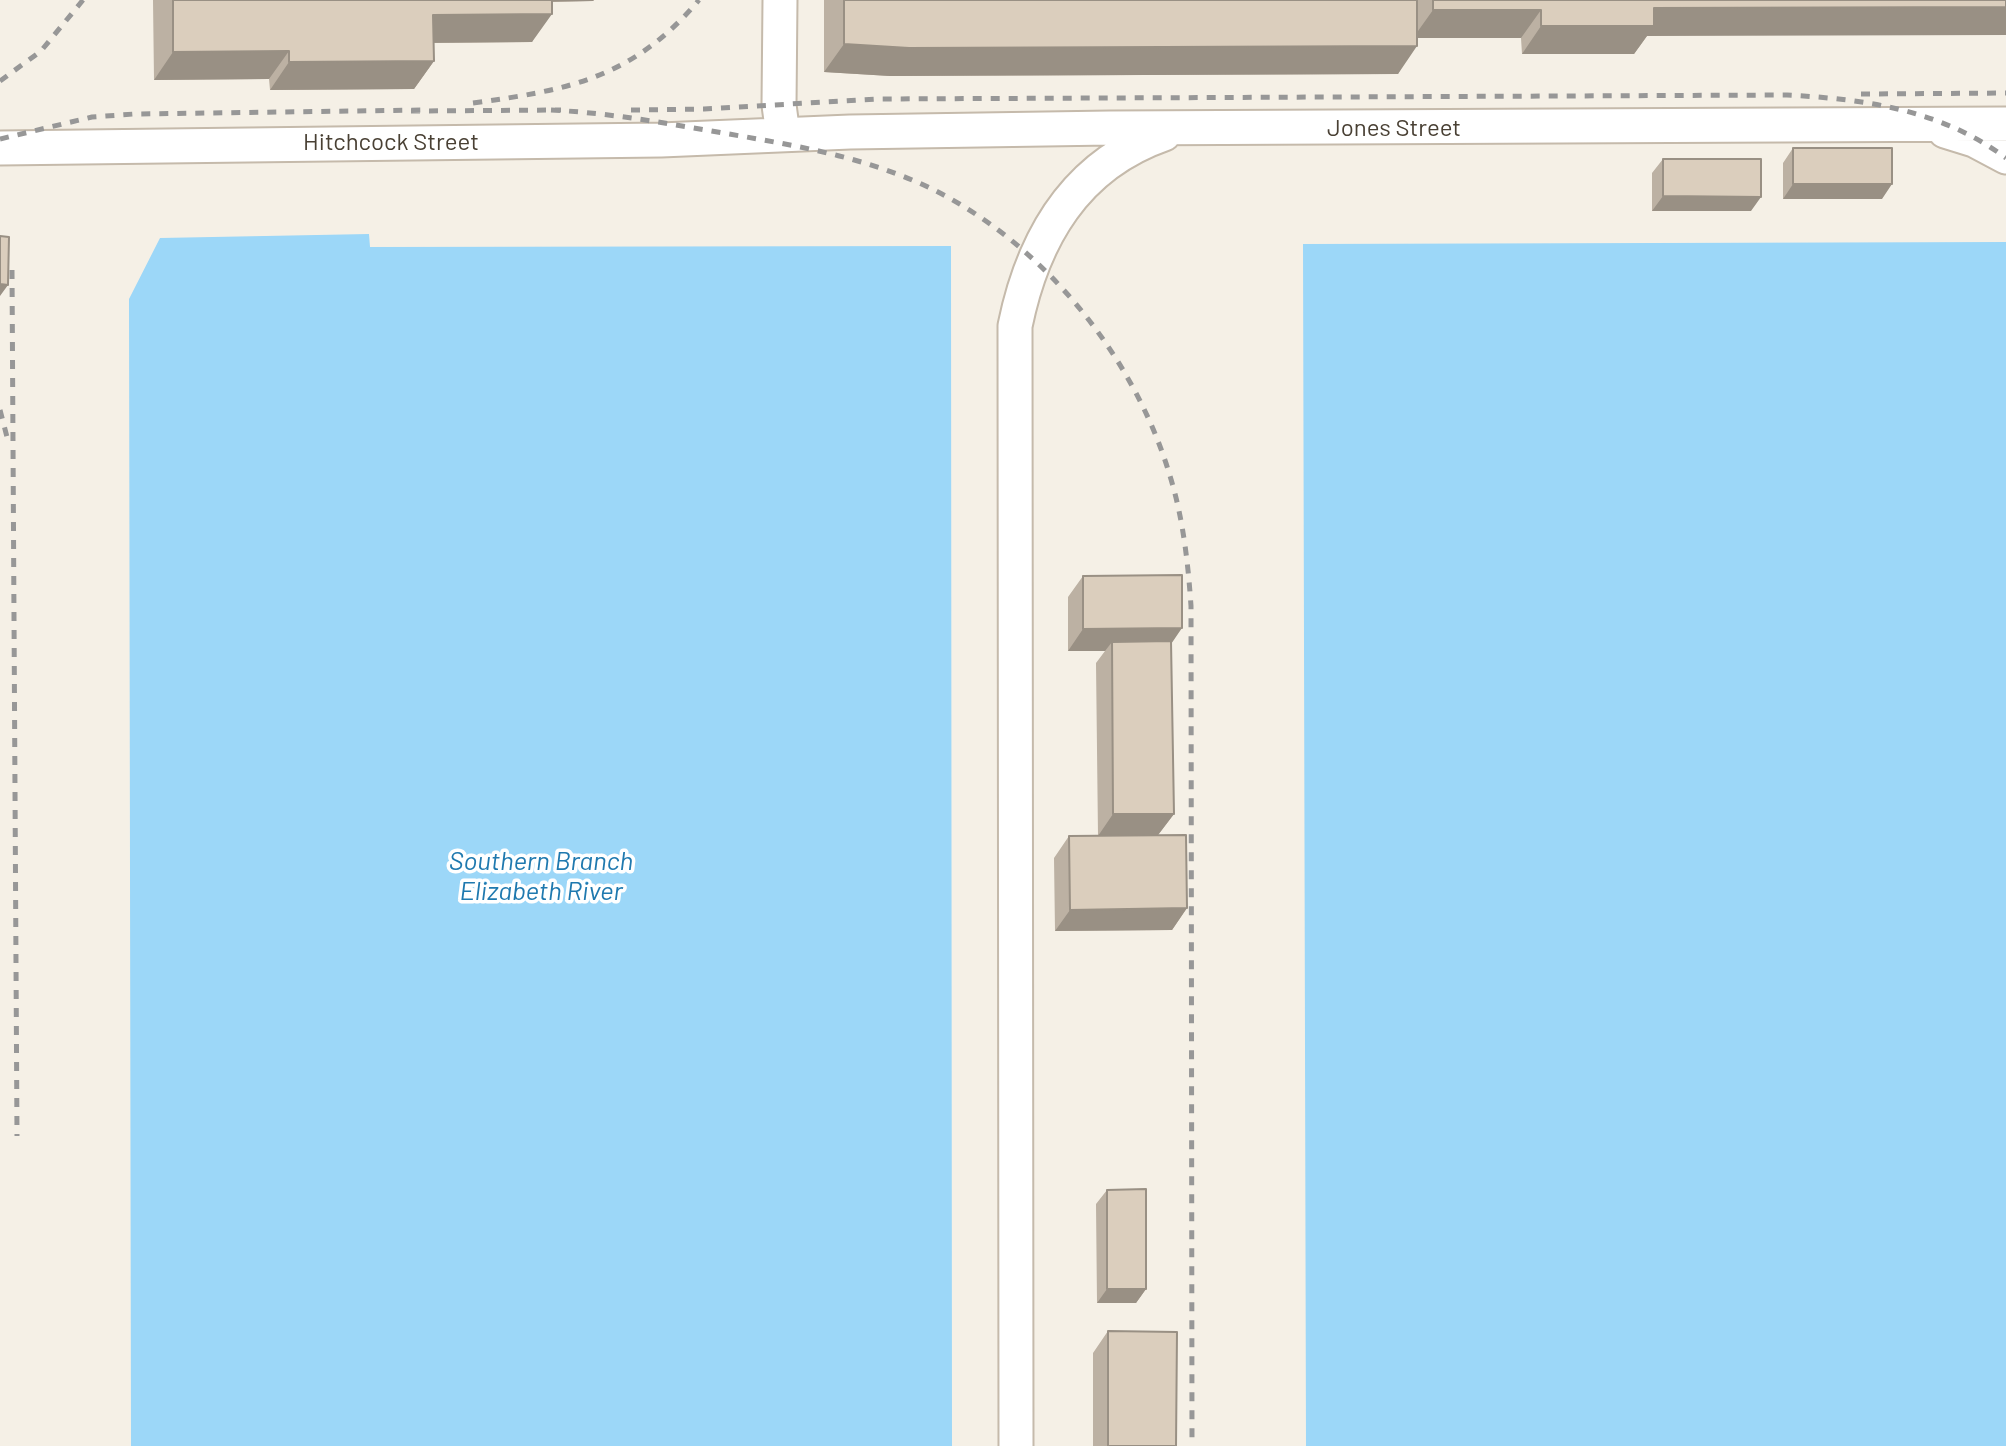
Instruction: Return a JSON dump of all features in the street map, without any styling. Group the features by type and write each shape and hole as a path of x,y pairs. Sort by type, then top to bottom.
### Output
{"street":[{"path":"780,0 779,105 783,135"},
{"path":"1876,124 1947,132 1974,140 2006,157"},
{"name":"Jones Street","path":"783,135 864,132 2006,124"},
{"path":"1016,1446 1015,326 1036,252 1068,201 1095,173 1131,148 1168,133 1189,130"},
{"name":"Hitchcock Street","path":"0,148 299,142 661,140 783,135"}],"water":[{"name":"Southern Branch Elizabeth River","path":"369,234 370,247 951,246 952,1446 131,1446 129,299 160,238"},
{"path":"2006,242 2006,1446 1306,1446 1303,244"}],"building":[{"path":"173,0 552,0 552,14 433,15 434,61 289,62 289,51 173,52"},
{"path":"844,0 1417,0 1417,46 909,48 844,44"},
{"path":"1433,0 2006,0 2006,7 1654,8 1654,26 1541,26 1541,10 1433,10"},
{"path":"1793,148 1892,148 1892,184 1793,184"},
{"path":"1663,159 1761,159 1761,197 1663,196"},
{"path":"0,236 9,237 8,285 0,284"},
{"path":"1182,575 1182,628 1083,629 1083,576"},
{"path":"1171,641 1174,814 1113,814 1112,642"},
{"path":"1186,835 1187,908 1070,910 1069,836"},
{"path":"1146,1189 1146,1289 1107,1289 1107,1190"},
{"path":"1108,1331 1177,1332 1176,1446 1108,1446"}],"railway":[{"path":"0,81 41,51 83,0"},
{"path":"473,103 540,92 597,76 649,47 699,0"},
{"path":"1861,94 2006,93"},
{"path":"631,110 704,109 877,99 1787,95 1845,100 1902,110 1956,128 2006,158"},
{"path":"0,139 92,117 134,114 421,110"},
{"path":"551,110 641,119 805,148 855,160 928,187 970,210 1009,238 1045,271 1078,307 1108,346 1154,431 1170,476 1182,524 1191,606 1192,1446"},
{"path":"411,111 561,110"},
{"path":"12,270 17,1136"},
{"path":"0,410 7,437"}]}
